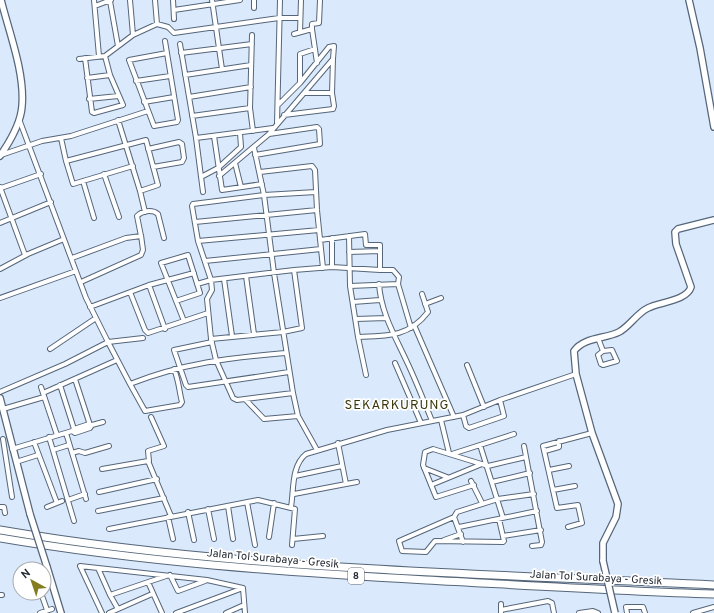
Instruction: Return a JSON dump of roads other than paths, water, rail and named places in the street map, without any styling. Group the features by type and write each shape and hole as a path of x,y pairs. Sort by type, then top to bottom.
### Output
{"highway":[{"name":"Jalan Tol Surabaya - Gresik","path":"0,530 119,547 300,564 714,585"},
{"name":"Jalan Tol Surabaya - Gresik","path":"0,538 153,560 300,572 605,590 714,594"}],"main road":[{"path":"1,0 13,40 20,81 22,105 19,119 1,156"},
{"path":"689,0 700,48 714,127"},
{"path":"615,613 603,561 604,543 616,517 618,504 592,433 576,374 574,351 580,345 619,332 637,314 648,308 683,296 690,291 691,287 676,244 675,232 678,229 714,220"},
{"path":"0,398 3,423 10,438 30,514 61,613"}],"street":[{"path":"94,0 99,56"},
{"path":"95,6 102,2 111,0 118,46"},
{"path":"130,0 133,34"},
{"path":"155,0 157,24"},
{"path":"173,0 174,19"},
{"path":"174,10 212,2 240,0"},
{"path":"254,0 254,8"},
{"path":"277,124 280,0"},
{"path":"300,32 301,0"},
{"path":"317,63 312,24 320,21 320,0"},
{"path":"212,2 222,69"},
{"path":"79,59 106,56 133,34 157,24 168,27 174,33 279,18 300,18"},
{"path":"294,34 312,29"},
{"path":"252,35 250,108 253,131"},
{"path":"165,41 167,53 170,76 178,120 176,122 154,126 129,60 167,53"},
{"path":"180,44 196,138 203,192"},
{"path":"181,53 252,44"},
{"path":"278,105 317,63 329,46 335,48 333,59 333,109 284,115"},
{"path":"300,82 300,54 315,49"},
{"path":"85,58 89,99 92,112 94,113 122,106 110,75 106,56"},
{"path":"219,176 269,134 333,59"},
{"path":"185,75 251,65"},
{"path":"87,78 110,75"},
{"path":"136,81 170,76"},
{"path":"189,97 251,87"},
{"path":"304,93 332,93"},
{"path":"89,99 118,96"},
{"path":"144,102 174,97"},
{"path":"192,116 250,108"},
{"path":"1,156 42,141 61,138 148,111"},
{"path":"19,119 90,306 145,411 180,405 182,402 179,392 180,383 174,369"},
{"path":"118,120 145,212"},
{"path":"255,155 320,144 319,129 317,127 269,134"},
{"path":"196,138 273,128"},
{"path":"201,177 218,168 241,146 240,133"},
{"path":"214,136 222,190 262,184"},
{"path":"61,138 72,182 75,183 83,181 132,166"},
{"path":"66,161 144,140 158,185 140,191"},
{"path":"148,149 179,142 182,144 184,158 182,162 153,167"},
{"path":"254,148 264,195 285,353 293,393 298,416 317,450"},
{"path":"235,163 241,187"},
{"path":"260,172 312,166 315,170 317,210 323,268"},
{"path":"25,255 0,188 41,174"},
{"path":"104,174 120,217"},
{"path":"83,181 94,218"},
{"path":"293,393 236,400 233,398 216,360 211,340 207,299 212,290 211,280 198,242 192,206 193,204 264,195 316,192"},
{"path":"0,224 51,202"},
{"path":"195,222 317,210"},
{"path":"80,282 141,255 143,250 137,216 145,212 156,212 158,214 164,238"},
{"path":"198,242 319,230"},
{"path":"320,240 365,234 366,245 378,245 380,251 380,270"},
{"path":"72,258 126,238 141,235"},
{"path":"349,236 350,286 366,375"},
{"path":"332,238 332,268"},
{"path":"0,269 25,255 64,239"},
{"path":"205,261 321,249"},
{"path":"349,252 380,251"},
{"path":"176,301 199,294 189,256 186,255 161,263 168,280 176,301 184,321"},
{"path":"197,284 211,280 294,270 323,268 393,270 399,277 398,284 413,327 454,417"},
{"path":"289,372 188,387 179,367 174,350 232,336 283,332 300,329 303,326 294,270"},
{"path":"0,298 76,271"},
{"path":"90,306 149,285 194,273"},
{"path":"246,276 254,334"},
{"path":"224,279 232,336"},
{"path":"379,284 380,300 386,318 418,385 432,421"},
{"path":"350,286 398,284"},
{"path":"149,285 165,329"},
{"path":"130,292 146,332 148,333 165,329 208,313"},
{"path":"358,337 394,335 413,327 428,312 422,294"},
{"path":"425,304 441,298"},
{"path":"353,302 380,300"},
{"path":"50,349 96,318"},
{"path":"356,319 386,318"},
{"path":"0,392 65,364 108,342 143,338"},
{"path":"598,338 603,351"},
{"path":"612,350 617,361 602,366 598,355 603,351 612,350"},
{"path":"130,384 179,367 216,360 285,353"},
{"path":"2,409 44,395 117,360"},
{"path":"395,363 421,423"},
{"path":"467,364 484,407"},
{"path":"291,506 294,494 295,476 300,458 306,454 338,443 387,430 463,415 500,400 576,374"},
{"path":"75,379 91,425"},
{"path":"60,386 73,430"},
{"path":"41,387 57,435"},
{"path":"245,399 264,419 298,416"},
{"path":"463,415 466,426 469,428 504,416 500,400"},
{"path":"151,417 164,446 148,451 149,461 170,516 173,539"},
{"path":"441,420 450,454"},
{"path":"12,449 103,422"},
{"path":"66,433 86,500"},
{"path":"568,527 582,523 578,505 558,509 545,451 559,447 559,440 592,433"},
{"path":"450,454 514,434"},
{"path":"49,437 74,521"},
{"path":"10,438 1,440 12,497"},
{"path":"34,442 57,503"},
{"path":"338,443 346,484"},
{"path":"480,445 498,500 503,542 443,541 434,542 426,552 403,552 398,543 454,517 460,510 498,500 534,494"},
{"path":"53,450 69,446"},
{"path":"72,453 79,451 85,453 109,446"},
{"path":"524,446 542,543 532,546"},
{"path":"482,504 472,483 438,498 431,485 422,461 425,452 433,449 488,466 526,457"},
{"path":"16,462 38,455"},
{"path":"102,469 146,460 149,461"},
{"path":"467,471 470,460"},
{"path":"431,485 447,477 467,471 482,464"},
{"path":"295,476 342,466"},
{"path":"549,470 569,466"},
{"path":"424,468 447,477"},
{"path":"492,482 530,473"},
{"path":"99,492 157,479"},
{"path":"294,494 357,482"},
{"path":"553,490 575,486"},
{"path":"68,500 84,494"},
{"path":"98,511 164,498"},
{"path":"109,529 188,512 258,500 291,506 295,510 292,545"},
{"path":"47,507 62,501"},
{"path":"247,502 255,545"},
{"path":"269,537 274,503"},
{"path":"228,506 233,539"},
{"path":"0,507 4,507 5,513"},
{"path":"208,509 214,539"},
{"path":"459,527 537,511"},
{"path":"188,512 194,540"},
{"path":"454,517 459,527 462,542"},
{"path":"503,536 540,530"},
{"path":"443,541 461,534"},
{"path":"293,539 323,536"},
{"path":"102,613 80,567 169,575 207,580 243,588"},
{"path":"98,568 110,596 118,609"},
{"path":"169,575 178,591 207,580"},
{"path":"110,596 169,575"},
{"path":"148,582 152,594 162,613"},
{"path":"243,588 245,613"},
{"path":"176,613 243,588"},
{"path":"109,613 152,594"},
{"path":"40,613 50,610 45,601"},
{"path":"501,604 501,612 548,601 552,603 554,613"},
{"path":"226,613 244,605"},
{"path":"627,613 626,607 644,607 645,613"},
{"path":"692,613 714,607"},
{"path":"579,613 593,611 598,613"}],"district":[{"name":"SEKARKURUNG","path":"397,406"}]}
